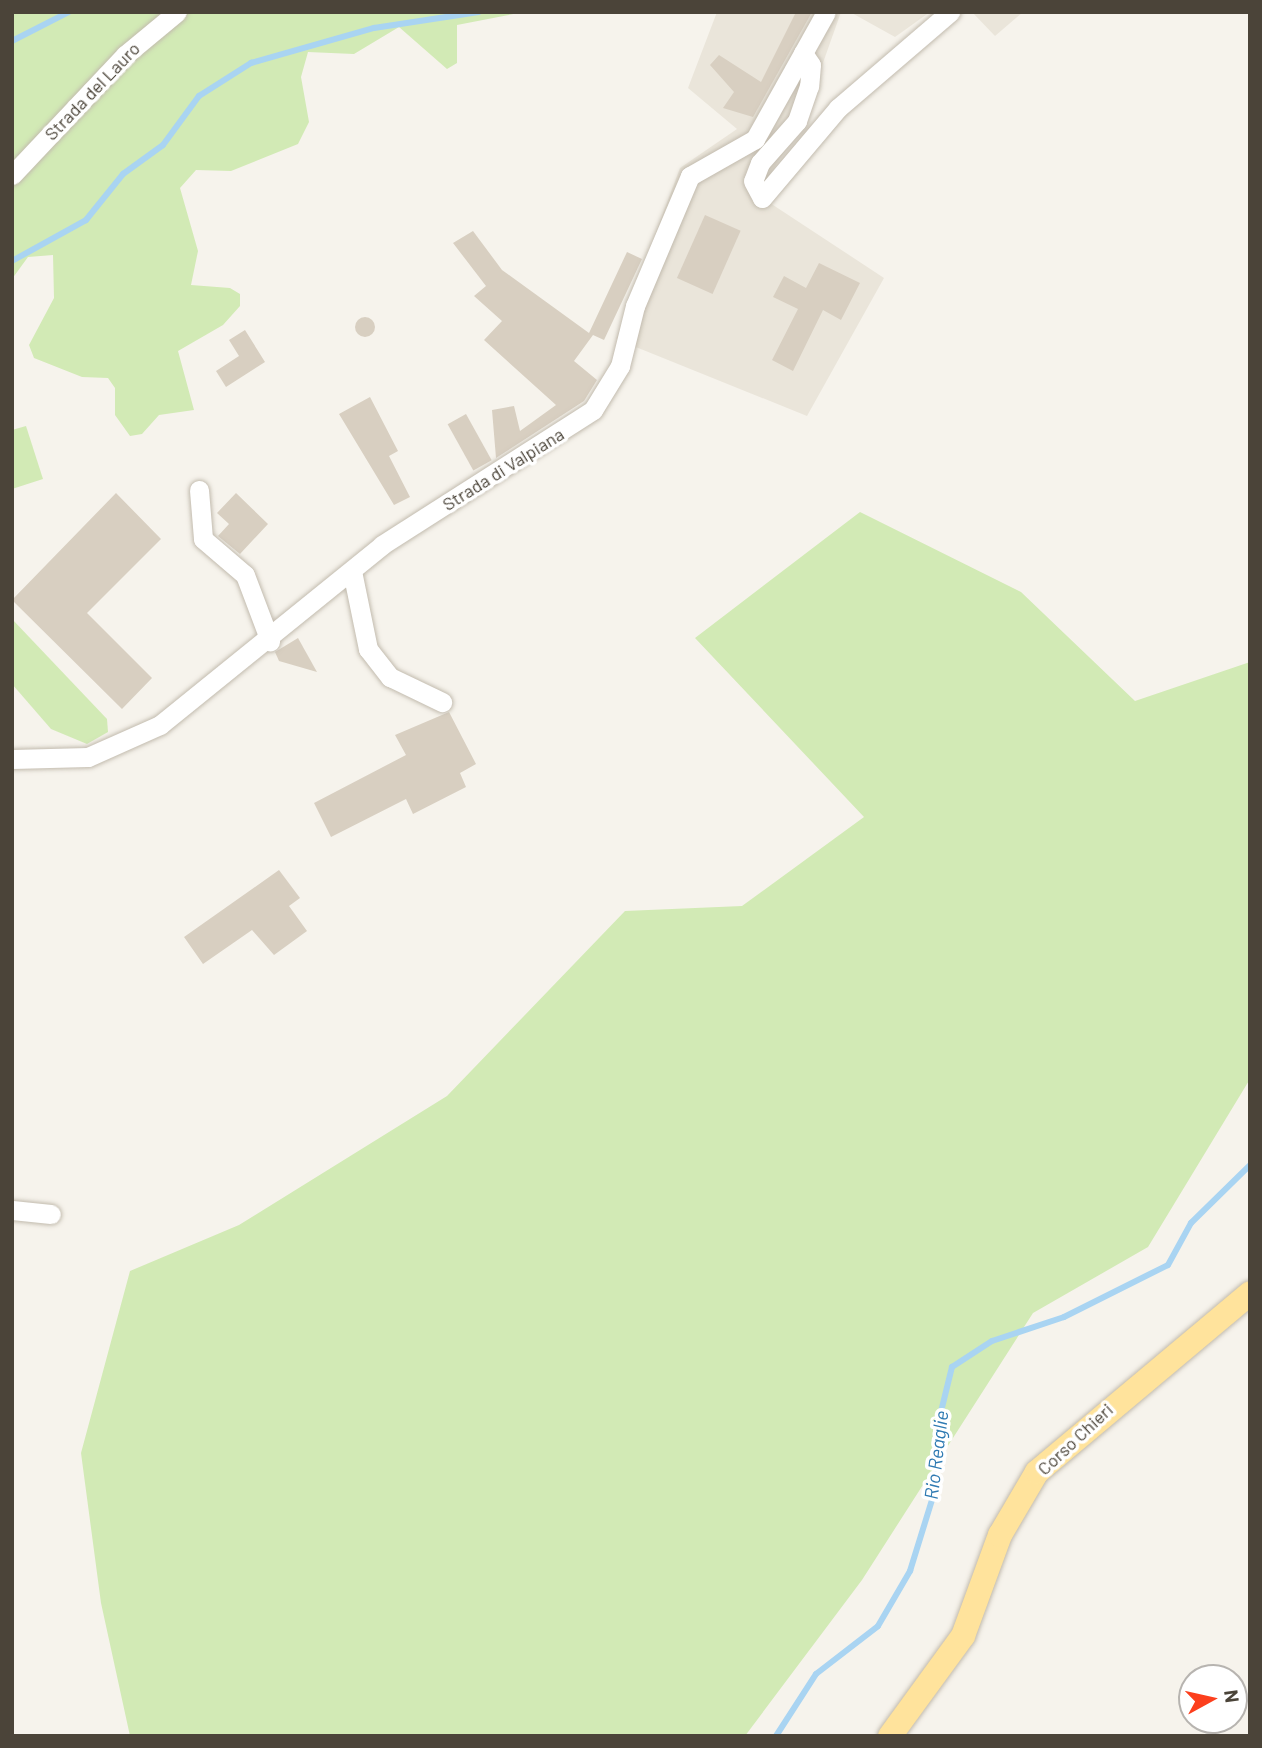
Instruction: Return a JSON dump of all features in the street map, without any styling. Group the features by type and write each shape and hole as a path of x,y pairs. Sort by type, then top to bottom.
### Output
{"main road":[{"name":"Corso Chieri","path":"890,1736 963,1636 1000,1535 1037,1472 1250,1293"}],"street":[{"name":"Strada del Lauro","path":"12,175 125,55 177,12"},
{"name":"Strada di Valpiana","path":"12,759 88,757 160,725 270,641 352,570 593,410 620,366 635,306 690,176 755,139 826,12"},
{"path":"803,53 811,65 809,86 797,121 760,163 752,181 762,198 838,108 950,12"},
{"path":"199,489 203,539 244,575 270,641"},
{"path":"352,570 368,649 390,677 442,702"},
{"path":"12,1210 51,1214"}],"shaded area":[{"path":"717,12 841,12 802,122 758,195 884,278 807,416 616,339 680,168 737,129 688,88"},
{"path":"850,12 930,12 895,37"},
{"path":"972,12 1023,12 995,36"}],"green space":[{"path":"12,12 524,12 457,25 457,63 447,69 399,27 354,54 308,52 301,77 309,122 298,144 231,171 196,170 180,188 198,251 191,285 230,288 240,294 240,306 223,325 178,351 194,410 159,415 142,434 130,436 115,415 115,388 108,378 82,377 34,358 29,345 54,298 53,255 28,257 12,279"},
{"path":"26,426 43,479 12,489 12,430"},
{"path":"860,512 1021,592 1135,701 1250,662 1250,1079 1148,1247 1033,1313 862,1580 745,1736 130,1736 101,1603 81,1453 130,1271 239,1225 447,1096 625,911 742,906 864,817 695,638"},
{"path":"12,619 107,719 108,732 87,744 51,729 12,684"}],"building":[{"path":"796,12 812,12 753,117 723,108 734,92 710,65 719,55 761,82"},
{"path":"705,215 741,231 713,294 677,278"},
{"path":"473,231 502,270 589,333 627,252 642,259 604,340 593,335 574,361 597,380 584,401 496,458 492,410 514,406 520,431 556,405 484,340 502,321 474,296 486,286 453,243"},
{"path":"819,263 860,283 841,320 823,310 793,371 772,360 798,309 773,297 784,276 806,288"},
{"path":"365,317 372,320 375,327 372,334 365,337 358,334 355,327 358,320"},
{"path":"245,330 265,362 226,387 216,371 239,356 229,340"},
{"path":"370,397 398,451 389,456 410,497 394,505 339,414"},
{"path":"466,414 492,460 473,471 448,424"},
{"path":"116,493 161,539 87,613 152,678 122,709 12,600"},
{"path":"236,493 268,524 240,554 218,536 229,524 217,513"},
{"path":"298,638 317,672 279,661 275,652"},
{"path":"449,712 476,764 460,773 466,787 413,814 406,799 331,837 314,803 406,755 395,735"},
{"path":"279,870 300,898 289,906 307,931 274,955 252,930 203,964 184,937"}],"waterway":[{"path":"12,41 69,12"},
{"path":"12,261 86,220 123,174 163,145 199,96 251,63 374,28 479,12"},
{"name":"Rio Reaglie","path":"776,1736 816,1674 878,1626 910,1571 936,1487 937,1428 952,1367 992,1341 1064,1317 1168,1265 1191,1223 1250,1165"}]}
